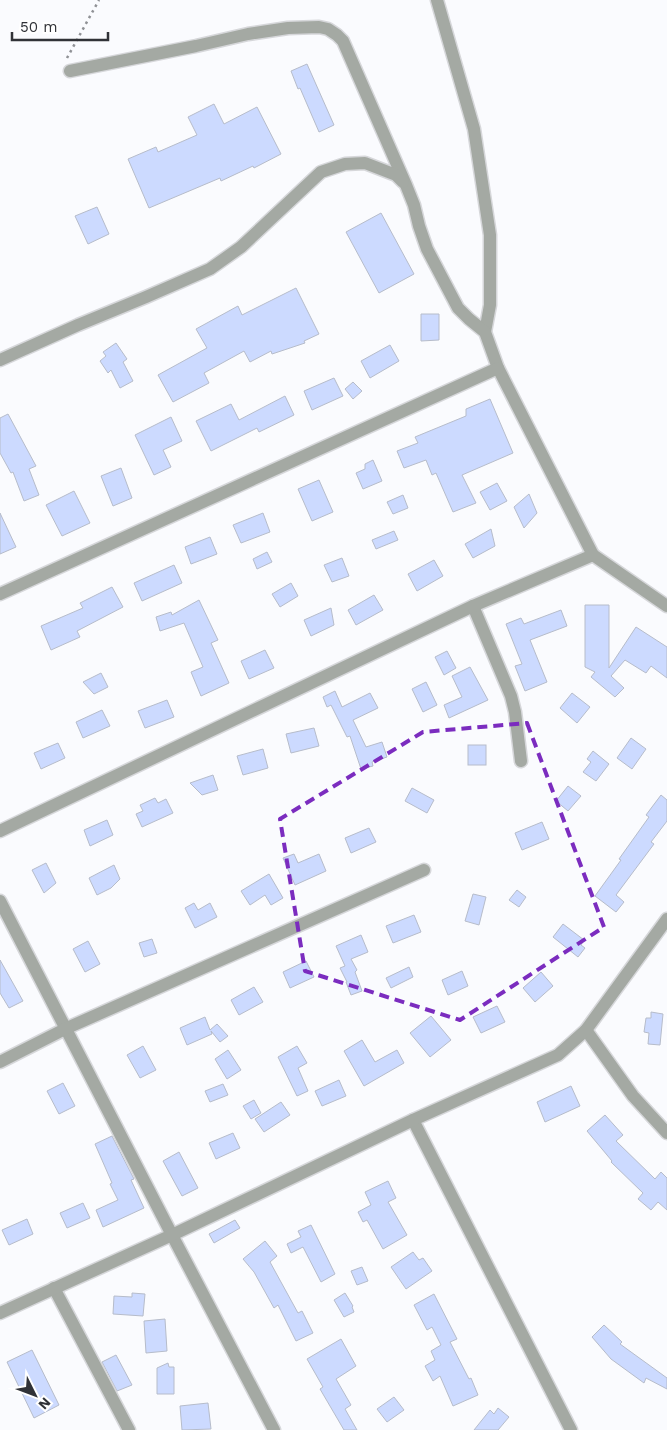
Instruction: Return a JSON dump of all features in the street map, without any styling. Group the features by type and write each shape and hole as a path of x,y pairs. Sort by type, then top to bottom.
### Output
{"street":[{"path":"437,0 474,130 490,235 490,305 485,332 498,368 593,555 667,606"},
{"path":"70,71 248,34 288,28 320,27 328,29 343,41 414,205 427,249 450,294 458,308 469,320 485,332"},
{"path":"0,360 210,269 240,247 321,172 345,164 365,163 396,175 406,186"},
{"path":"0,594 498,368"},
{"path":"0,831 473,606 593,555"},
{"path":"473,606 512,696 516,712 521,761"},
{"path":"0,1062 66,1028 424,870"},
{"path":"0,901 274,1430"},
{"path":"0,1313 172,1235 413,1120 558,1055 586,1030 667,919"},
{"path":"586,1030 633,1096 667,1133"},
{"path":"413,1120 571,1430"},
{"path":"54,1288 129,1430"}],"path":[{"path":"70,71 64,67 64,64 99,0"}],"highlighted area":[{"path":"527,723 604,927 460,1020 305,971 280,819 423,732"}],"building":[{"path":"307,64 334,125 319,132 291,71"},
{"path":"214,104 224,124 257,107 281,154 254,168 253,166 221,181 220,178 149,208 128,159 156,147 158,152 197,135 188,117"},
{"path":"97,207 109,234 88,244 75,216"},
{"path":"381,213 414,274 379,293 346,232"},
{"path":"296,288 319,334 304,341 305,343 272,354 271,351 250,362 244,351 204,373 209,383 173,402 158,375 207,348 196,329 238,306 242,315"},
{"path":"421,314 439,314 439,340 421,341"},
{"path":"116,343 127,359 123,362 133,381 120,388 111,370 108,373 100,361 106,356 103,352"},
{"path":"390,345 399,361 370,378 361,361"},
{"path":"334,378 343,396 312,410 304,391"},
{"path":"353,382 362,391 353,399 345,389"},
{"path":"285,396 294,415 259,432 257,428 211,451 196,421 231,404 239,420"},
{"path":"490,399 513,453 462,475 476,503 453,512 436,473 432,475 426,460 404,468 397,451 418,443 415,437 466,416 466,409"},
{"path":"8,414 36,466 29,469 39,495 24,501 13,472 11,473 0,453 0,418"},
{"path":"171,417 182,441 163,450 171,467 154,475 135,435"},
{"path":"373,460 382,481 363,489 356,473 365,469 365,464"},
{"path":"121,468 132,498 113,506 101,476"},
{"path":"319,480 333,512 312,521 298,489"},
{"path":"497,483 507,501 490,510 480,492"},
{"path":"74,491 90,523 62,536 46,505"},
{"path":"529,494 537,513 524,528 514,507"},
{"path":"403,495 408,508 393,514 387,502"},
{"path":"0,513 16,547 0,554"},
{"path":"263,513 270,532 241,543 233,525"},
{"path":"491,529 495,546 473,558 465,544"},
{"path":"394,531 398,540 376,549 372,540"},
{"path":"210,537 217,554 191,564 185,547"},
{"path":"267,552 272,562 257,569 253,559"},
{"path":"342,558 349,576 332,582 324,565"},
{"path":"434,560 443,576 417,591 408,574"},
{"path":"174,565 182,583 142,601 134,583"},
{"path":"291,583 298,596 280,607 272,594"},
{"path":"112,587 123,607 77,631 80,637 51,650 41,626 83,608 80,603"},
{"path":"374,595 383,610 356,625 348,610"},
{"path":"199,600 218,640 211,643 229,683 201,696 191,672 203,667 184,623 160,631 156,617 171,612 172,615"},
{"path":"585,605 609,605 609,668 636,627 667,647 667,678 651,666 646,673 625,660 611,676 624,688 615,697 591,677 595,672 585,667"},
{"path":"331,608 334,625 311,636 304,620"},
{"path":"561,610 567,626 530,640 547,682 525,691 515,666 522,664 506,624 521,618 524,624"},
{"path":"265,650 274,668 249,679 241,661"},
{"path":"447,651 456,668 444,675 435,657"},
{"path":"470,667 488,700 449,718 444,705 462,697 452,676"},
{"path":"101,673 108,687 94,694 83,682"},
{"path":"426,682 437,705 423,712 412,689"},
{"path":"335,691 342,707 370,693 378,708 353,720 366,747 382,742 387,757 372,762 373,766 361,769 350,736 347,737 331,705 327,707 323,697"},
{"path":"572,693 590,707 577,723 560,708"},
{"path":"167,700 174,717 145,728 138,711"},
{"path":"102,710 110,726 83,738 76,722"},
{"path":"314,728 319,746 291,753 286,734"},
{"path":"631,738 646,749 632,769 617,758"},
{"path":"58,743 65,758 41,769 34,753"},
{"path":"468,745 486,745 486,765 468,765"},
{"path":"263,749 268,768 243,775 237,756"},
{"path":"593,751 609,764 596,781 583,772 591,762 587,759"},
{"path":"213,775 218,790 202,795 190,783"},
{"path":"568,786 581,796 568,811 556,801"},
{"path":"412,788 434,800 427,813 405,801"},
{"path":"661,795 667,800 667,821 651,842 654,844 616,895 624,902 616,912 595,896 621,860 619,859 649,817 646,815"},
{"path":"155,798 158,803 166,799 173,813 142,827 136,814 143,811 140,805"},
{"path":"107,820 113,835 90,846 84,830"},
{"path":"542,822 549,839 522,850 515,833"},
{"path":"369,828 376,842 351,853 345,838"},
{"path":"294,854 298,863 319,854 326,871 295,885 283,858"},
{"path":"46,863 56,883 44,893 32,870"},
{"path":"114,865 120,879 111,888 97,895 89,878"},
{"path":"269,874 283,898 271,905 265,895 250,905 241,891"},
{"path":"517,890 526,897 519,907 509,900"},
{"path":"473,894 486,897 479,925 465,921"},
{"path":"194,903 198,910 210,903 217,917 195,928 185,908"},
{"path":"414,915 421,932 393,943 386,926"},
{"path":"563,924 584,940 581,945 585,948 578,957 553,937"},
{"path":"361,935 368,952 351,959 357,970 355,972 362,991 351,995 340,968 345,966 336,946"},
{"path":"152,939 157,953 144,957 139,943"},
{"path":"88,941 100,964 85,972 73,949"},
{"path":"0,960 23,1001 9,1008 0,993"},
{"path":"306,961 314,977 290,988 283,972"},
{"path":"409,967 413,977 391,988 386,978"},
{"path":"462,971 468,986 448,995 442,980"},
{"path":"541,972 553,986 535,1002 523,988"},
{"path":"254,987 263,1002 239,1015 231,1000"},
{"path":"497,1006 505,1022 481,1033 473,1017"},
{"path":"651,1012 663,1014 660,1045 648,1044 649,1033 644,1032 646,1018 651,1018"},
{"path":"431,1016 451,1040 430,1057 410,1033"},
{"path":"205,1017 210,1030 217,1024 228,1036 220,1042 211,1031 212,1034 187,1045 180,1028"},
{"path":"362,1040 375,1062 397,1050 404,1063 364,1086 344,1051"},
{"path":"143,1046 156,1070 140,1078 127,1055"},
{"path":"297,1046 307,1063 298,1068 308,1091 297,1096 278,1057"},
{"path":"228,1050 241,1070 227,1079 215,1059"},
{"path":"339,1080 346,1096 322,1106 315,1091"},
{"path":"63,1083 75,1106 59,1114 47,1091"},
{"path":"223,1084 228,1095 210,1102 205,1091"},
{"path":"571,1086 580,1106 545,1122 537,1102"},
{"path":"254,1100 261,1113 251,1119 243,1106"},
{"path":"281,1102 290,1115 264,1132 255,1119"},
{"path":"605,1115 623,1135 616,1141 655,1179 661,1172 667,1178 667,1210 658,1202 651,1210 638,1199 643,1193 611,1162 587,1131"},
{"path":"233,1133 240,1148 216,1159 209,1143"},
{"path":"112,1136 134,1179 131,1180 144,1208 103,1227 96,1210 118,1200 95,1144"},
{"path":"179,1152 198,1188 182,1196 163,1161"},
{"path":"388,1181 396,1198 388,1202 407,1235 383,1249 367,1220 363,1222 358,1212 371,1205 365,1192"},
{"path":"83,1203 90,1218 67,1228 60,1213"},
{"path":"27,1219 33,1234 9,1245 2,1230"},
{"path":"235,1220 240,1228 214,1243 209,1234"},
{"path":"311,1225 335,1274 321,1282 303,1247 291,1253 287,1244 301,1237 298,1231"},
{"path":"265,1241 277,1256 270,1262 298,1313 302,1311 313,1333 296,1341 278,1305 274,1308 254,1272 243,1259"},
{"path":"413,1252 419,1260 423,1258 432,1271 406,1289 391,1267"},
{"path":"362,1267 368,1281 357,1285 351,1271"},
{"path":"132,1293 145,1294 143,1316 113,1314 114,1296 132,1297"},
{"path":"345,1293 353,1306 354,1312 344,1317 334,1300"},
{"path":"434,1294 457,1339 450,1342 469,1379 471,1378 478,1395 453,1406 440,1376 433,1381 425,1366 435,1360 431,1351 441,1345 432,1327 427,1330 414,1305"},
{"path":"165,1319 167,1351 146,1353 144,1321"},
{"path":"604,1325 622,1342 620,1344 667,1378 667,1389 646,1378 644,1383 611,1359 592,1337"},
{"path":"341,1339 356,1366 336,1379 351,1405 345,1409 357,1430 344,1430 320,1389 323,1387 307,1359"},
{"path":"32,1350 59,1405 34,1418 7,1362"},
{"path":"116,1355 132,1385 117,1391 102,1362"},
{"path":"168,1363 169,1367 174,1367 174,1394 157,1394 157,1368"},
{"path":"394,1397 404,1410 387,1422 377,1409"},
{"path":"208,1403 211,1429 182,1430 180,1406"},
{"path":"498,1408 509,1417 498,1430 474,1430 490,1410 494,1414"}]}
